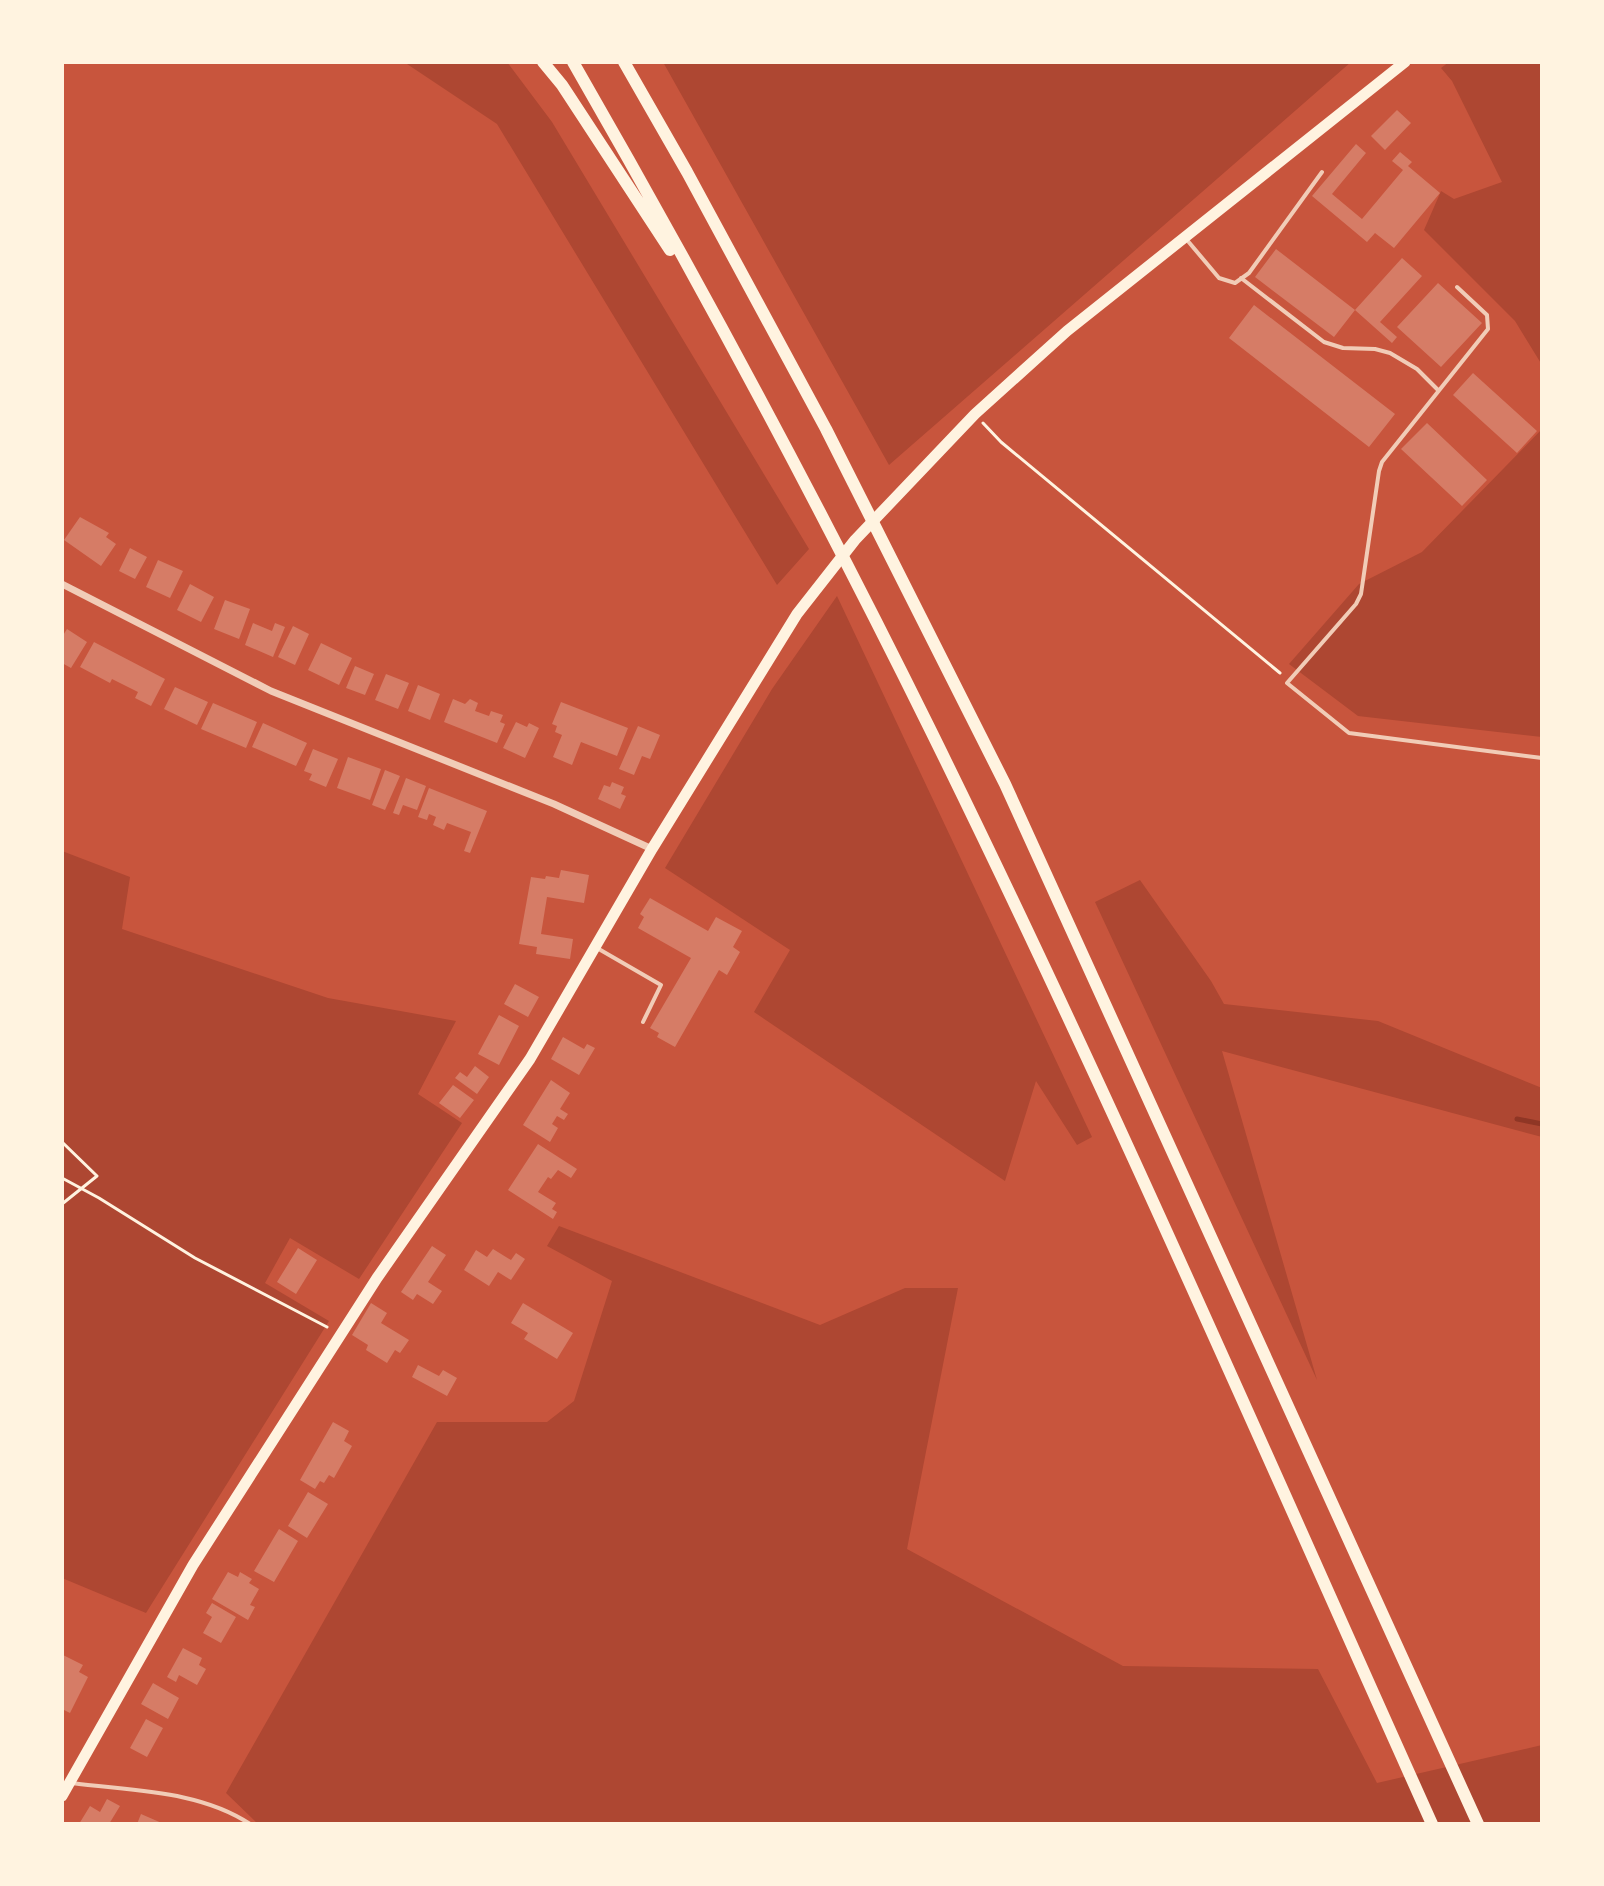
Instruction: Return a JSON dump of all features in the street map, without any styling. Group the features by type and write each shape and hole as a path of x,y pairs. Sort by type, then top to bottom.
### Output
{"highway":[{"path":"543,62 620,172 730,344"},
{"path":"573,62 784,443 924,718 1070,1022 1432,1824"},
{"path":"624,62 826,429 1005,784 1478,1824"}],"main road":[{"path":"62,1796 193,1565 377,1278 530,1059 652,849 797,614 855,540 975,414 1067,331 1405,62"}],"street":[{"path":"62,584 271,691 554,804 652,849"}],"lane":[{"path":"1185,238 1219,278 1235,283 1249,273 1322,172"},
{"path":"1241,278 1324,342 1343,348 1390,353 1417,369 1439,391"},
{"path":"1457,287 1487,315 1488,329 1382,462 1361,594 1356,604 1287,683 1349,733 1542,758"},
{"path":"595,947 661,985 643,1022"},
{"path":"69,1783 205,1801 232,1812 250,1824"}],"path":[{"path":"975,414 1001,442 1281,673 1287,683"},
{"path":"62,1142 97,1176 62,1204"},
{"path":"62,1178 195,1258 341,1335"}],"shaded area":[{"path":"404,62 507,62 552,122 809,549 777,585 497,124"},
{"path":"663,62 1351,62 889,465"},
{"path":"1449,62 1542,62 1542,365 1515,321 1424,230 1441,191 1454,199 1502,182 1452,81 1441,68"},
{"path":"1542,429 1542,737 1358,716 1289,664 1359,584 1422,552"},
{"path":"837,596 1092,1137 1077,1145 1036,1081 1005,1181 754,1012 790,950 665,868 772,689"},
{"path":"62,851 130,877 122,929 328,998 456,1021 418,1094 462,1123 359,1279 290,1238 265,1283 329,1321 146,1613 62,1578"},
{"path":"1140,880 1224,1004 1378,1021 1542,1088 1542,1137 1222,1051 1317,1380 1095,902"},
{"path":"559,1226 820,1325 905,1288 958,1288 907,1549 1123,1666 1318,1669 1377,1783 1542,1745 1542,1824 258,1824 226,1793 437,1422 547,1422 574,1401 612,1281 547,1246"}],"building":[{"path":"1397,110 1411,123 1385,150 1371,136"},
{"path":"1356,144 1366,153 1332,194 1362,219 1403,170 1392,161 1400,152 1412,162 1408,166 1440,193 1394,248 1375,233 1367,242 1312,196"},
{"path":"1276,249 1355,310 1334,337 1255,277"},
{"path":"1402,258 1422,276 1380,322 1397,337 1392,343 1355,310"},
{"path":"1438,283 1482,323 1441,367 1397,327"},
{"path":"1254,305 1395,414 1369,447 1229,338"},
{"path":"1473,373 1537,431 1517,453 1453,395"},
{"path":"1427,423 1487,480 1462,506 1401,449"},
{"path":"80,517 109,533 106,537 116,544 101,566 64,540"},
{"path":"130,548 147,557 135,579 119,571"},
{"path":"158,560 183,571 170,598 146,587"},
{"path":"190,584 214,597 201,622 177,610"},
{"path":"225,600 250,609 239,639 214,629"},
{"path":"253,623 272,631 275,623 285,627 273,657 245,645"},
{"path":"293,626 309,634 295,665 278,657"},
{"path":"67,629 87,642 71,668 62,663 62,637"},
{"path":"94,642 165,679 151,706 135,698 138,692 112,679 110,683 80,667"},
{"path":"321,643 352,658 339,685 308,670"},
{"path":"355,666 374,674 365,695 346,688"},
{"path":"386,674 409,683 398,709 375,700"},
{"path":"418,685 440,694 430,720 408,711"},
{"path":"175,687 208,702 197,725 164,709"},
{"path":"453,699 465,704 470,699 478,703 475,711 489,716 491,711 503,715 500,722 505,724 497,743 444,722"},
{"path":"561,702 628,728 617,756 581,742 572,765 553,757 562,735 555,732 557,726 552,724"},
{"path":"213,703 257,722 246,748 201,729"},
{"path":"516,722 539,728 525,758 503,748"},
{"path":"263,723 307,743 296,766 252,747"},
{"path":"638,726 660,735 650,759 642,756 634,775 619,769"},
{"path":"313,749 338,759 326,787 309,780 312,774 304,771"},
{"path":"348,757 381,769 370,800 337,788"},
{"path":"385,770 400,776 385,810 372,805"},
{"path":"406,778 426,786 417,810 403,805 399,815 393,813"},
{"path":"612,782 624,787 621,794 626,796 620,809 598,799 604,785 610,787"},
{"path":"429,788 487,811 470,853 464,851 471,832 447,823 444,830 433,825 436,817 429,814 427,820 418,817"},
{"path":"561,870 589,875 584,903 547,897 541,934 573,939 570,959 536,954 537,947 519,944 531,877 559,878"},
{"path":"650,898 708,931 716,917 742,931 733,947 740,952 727,975 719,970 675,1047 657,1037 659,1033 650,1028 691,958 638,928 644,917 640,914"},
{"path":"515,984 539,997 528,1017 504,1004"},
{"path":"499,1015 519,1026 499,1065 478,1054"},
{"path":"563,1037 584,1049 587,1044 595,1048 579,1075 551,1059"},
{"path":"475,1066 489,1077 477,1094 455,1078 460,1072 467,1077"},
{"path":"551,1080 570,1093 560,1109 568,1114 564,1120 557,1116 552,1124 558,1128 550,1142 523,1125"},
{"path":"453,1085 474,1100 460,1118 439,1103"},
{"path":"538,1144 577,1169 571,1178 558,1170 551,1179 548,1177 538,1192 556,1203 552,1209 557,1212 553,1219 508,1190"},
{"path":"432,1246 446,1255 428,1282 442,1291 433,1304 417,1294 413,1300 401,1292"},
{"path":"298,1248 317,1260 296,1294 277,1282"},
{"path":"493,1249 511,1260 516,1253 525,1259 511,1280 498,1272 489,1286 464,1270 476,1250 487,1257"},
{"path":"371,1303 387,1313 381,1323 409,1340 400,1353 395,1350 387,1363 366,1350 368,1345 352,1335"},
{"path":"523,1303 573,1333 557,1359 524,1339 528,1333 511,1323"},
{"path":"418,1365 439,1376 443,1370 457,1378 447,1396 412,1377"},
{"path":"333,1422 349,1431 344,1441 352,1446 334,1478 329,1475 315,1489 300,1480"},
{"path":"308,1492 328,1504 307,1538 288,1526"},
{"path":"279,1529 298,1541 274,1582 254,1571"},
{"path":"228,1572 238,1577 240,1572 252,1579 249,1583 259,1589 250,1605 255,1607 248,1620 212,1599"},
{"path":"212,1603 236,1617 221,1643 203,1633 212,1617 206,1613"},
{"path":"183,1648 202,1658 199,1665 206,1669 197,1685 179,1675 176,1682 167,1677"},
{"path":"63,1655 83,1665 79,1672 88,1677 70,1713 62,1709"},
{"path":"153,1683 179,1698 168,1719 141,1704"},
{"path":"146,1719 163,1728 147,1757 130,1748"},
{"path":"107,1799 120,1806 109,1824 79,1824 90,1806 100,1812"},
{"path":"141,1814 164,1824 137,1824"}],"waterway":[{"path":"1517,1119 1542,1124"}]}
